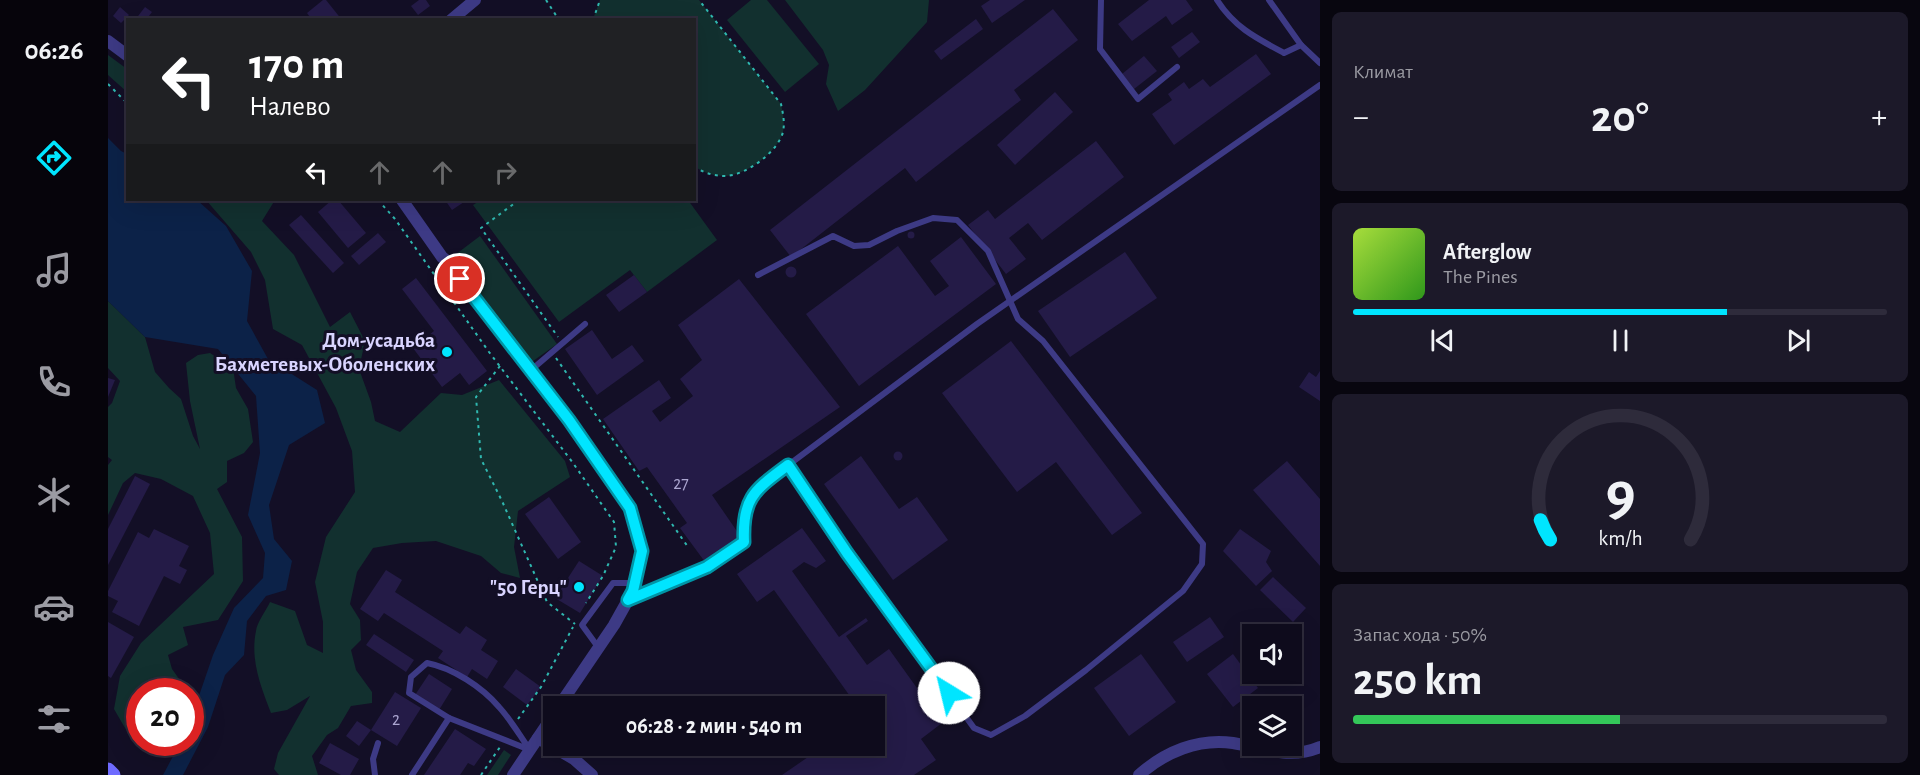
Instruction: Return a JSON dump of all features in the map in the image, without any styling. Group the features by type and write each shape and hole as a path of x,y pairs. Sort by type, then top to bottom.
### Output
{"main road":[{"path":"108,770 113,775"}],"street":[{"path":"454,18 476,0"},
{"path":"108,41 126,54"},
{"path":"403,201 442,257 569,420 630,508 642,551 632,591 614,625 565,696"},
{"path":"513,775 543,730"},
{"path":"538,738 574,759 592,775"},
{"path":"1139,775 1168,754 1204,742 1231,743 1277,752 1306,753 1320,747"}],"lane":[{"path":"1101,0 1101,49 1138,99 1177,67"},
{"path":"1217,0 1247,34 1284,53 1301,45"},
{"path":"1269,0 1301,45 1320,63"},
{"path":"598,647 582,624 613,583 632,591 707,567 744,542 743,520 755,490 1009,302 1320,85"},
{"path":"758,275 833,236 854,246 869,245 897,231 933,218 957,220 988,251 1018,319 1043,341 1203,544 1202,564 1183,591 1086,670 1030,712 991,735 974,728 847,553 788,465"},
{"path":"530,371 585,324"},
{"path":"427,663 442,666 473,684 499,706 530,750 449,718 409,693 411,677 427,663"},
{"path":"412,775 449,718"},
{"path":"375,775 374,759 378,743"}],"path":[{"path":"546,0 559,18"},
{"path":"593,18 600,0"},
{"path":"696,168 709,175 728,176 750,168 775,147 782,134 784,120 781,104 699,0"},
{"path":"108,84 126,102"},
{"path":"379,201 395,219 615,522 616,547 603,576 586,604"},
{"path":"518,201 481,228 563,344"},
{"path":"553,353 688,548"},
{"path":"500,366 476,397 481,459 547,602 575,624 541,687 513,726"},
{"path":"481,775 505,739"}],"green space":[{"path":"600,0 699,0 781,104 784,128 780,140 760,161 734,175 713,175 696,167 696,18 593,18"},
{"path":"751,0 767,0 819,64 785,92 727,20"},
{"path":"785,0 929,0 927,22 865,90 838,111 826,84 829,65 823,50"},
{"path":"108,55 126,68 126,91 108,75"},
{"path":"207,201 274,201 262,221 294,255 330,327 350,312 365,341 359,369 375,421 400,432 441,393 462,395 499,380 565,461 570,477 518,511 514,547 520,578 501,573 481,556 436,541 373,548 357,572 350,604 360,620 361,640 351,650 356,670 372,692 372,703 351,706 338,728 327,735 312,756 318,775 279,775 274,769 278,753 310,696 287,710 271,713 255,663 256,631 270,602 295,611 307,645 323,653 323,622 315,582 326,537 355,492 352,451 336,408 302,345 273,329 265,280 251,252"},
{"path":"479,201 689,201 717,240 647,292 630,270 559,322 473,205"},
{"path":"480,236 557,344 526,366 447,261"},
{"path":"108,301 145,337 155,372 181,399 193,436 200,449 190,401 186,363 198,355 210,353 233,368 236,388 248,409 253,442 244,453 227,461 227,482 217,489 242,537 243,581 218,620 183,627 188,645 168,655 172,669 178,678 126,678 126,730 114,709 120,676 141,643 214,574 210,533 193,496 161,479 135,473 123,483 108,515 108,465 112,460 108,457 108,407 112,403 120,381 108,368"},
{"path":"504,750 511,755 498,775 487,775"}],"water":[{"path":"108,138 126,154 126,201 198,201 226,226 252,271 247,321 268,359 317,390 325,423 289,445 269,505 274,539 292,561 286,590 266,596 247,621 244,655 225,675 204,735 204,681 213,655 234,608 263,578 265,553 248,515 260,453 256,396 218,349 145,337 108,301"},
{"path":"173,756 193,756 183,775 163,775"}],"building":[{"path":"326,0 340,18 311,18 307,13"},
{"path":"419,0 426,0 430,6 418,15 411,6"},
{"path":"990,0 1025,0 992,23 981,6"},
{"path":"1149,0 1186,0 1193,10 1172,25 1166,16 1132,41 1118,24"},
{"path":"120,7 129,15 121,23 113,16"},
{"path":"145,7 152,12 148,18 137,18"},
{"path":"1053,9 1078,40 1014,90 1021,100 916,182 905,168 791,257 770,230"},
{"path":"976,19 983,29 941,60 934,51"},
{"path":"1192,32 1200,42 1179,58 1171,47"},
{"path":"1256,54 1271,74 1174,145 1152,114 1172,100 1168,94 1184,82 1189,89 1203,79 1210,87"},
{"path":"1144,56 1157,71 1134,89 1122,74"},
{"path":"1055,92 1073,112 1015,165 997,145"},
{"path":"1096,141 1124,177 1042,240 1028,223 1009,238 1026,259 1006,274 968,225 988,210 995,219"},
{"path":"331,201 339,201 366,233 348,248 318,212"},
{"path":"446,201 466,201 452,210"},
{"path":"301,215 344,263 333,273 289,225"},
{"path":"911,231 915,235 911,239 907,235"},
{"path":"378,233 386,242 359,265 351,256"},
{"path":"961,237 996,284 859,386 806,314 898,246 935,296 949,286 930,261"},
{"path":"1125,252 1157,298 1070,357 1038,311"},
{"path":"791,266 797,272 791,278 785,272"},
{"path":"634,275 647,292 619,312 606,295"},
{"path":"416,278 487,371 469,385 460,373 442,387 413,348 434,331 402,289"},
{"path":"739,279 840,407 712,495 741,537 705,562 680,528 687,523 647,467 639,471 603,419 659,380 671,398 652,411 660,422 693,396 680,379 702,360 678,325"},
{"path":"592,330 612,359 632,345 644,361 597,395 565,349"},
{"path":"1011,341 1142,513 1112,535 1056,462 1017,492 942,393"},
{"path":"1320,371 1320,401 1299,387 1309,372 1316,377"},
{"path":"108,378 115,380 108,397"},
{"path":"898,452 902,456 898,460 894,456"},
{"path":"861,456 899,509 917,497 948,540 893,580 824,484"},
{"path":"1287,461 1320,499 1320,566 1253,490"},
{"path":"135,476 150,484 108,565 108,529"},
{"path":"549,497 581,542 558,559 525,514"},
{"path":"802,528 826,561 816,568 804,562 792,571 839,637 866,618 868,621 846,636 867,665 889,649 942,723 921,739 936,760 914,775 782,775 810,756 885,756 885,696 850,696 774,590 757,602 737,574"},
{"path":"154,529 189,546 179,566 187,570 180,584 164,576 139,626 112,612 118,601 108,596 108,591 138,532 149,538"},
{"path":"1240,529 1271,551 1266,562 1272,571 1256,586 1223,551"},
{"name":"\"50 Герц\"","path":"579,561 603,576 580,613 555,598"},
{"path":"386,570 402,580 395,592 460,634 466,626 487,640 481,650 498,661 487,679 472,669 467,677 438,658 443,651 384,613 378,621 360,609"},
{"path":"1273,577 1306,608 1293,622 1260,590"},
{"path":"1210,617 1224,637 1187,662 1173,642"},
{"path":"108,622 134,637 111,678 108,676"},
{"path":"374,634 414,660 406,672 366,645"},
{"path":"1141,654 1176,702 1129,736 1094,688"},
{"path":"1233,654 1242,666 1242,684 1255,684 1258,688 1247,696 1242,696 1242,700 1233,707 1207,674"},
{"path":"516,669 541,687 527,705 503,687"},
{"path":"429,674 452,689 439,710 415,695"},
{"path":"395,692 421,708 397,746 371,730"},
{"path":"357,721 371,730 359,746 346,736"},
{"path":"455,729 486,749 474,766 468,763 460,775 424,775"},
{"path":"330,743 359,759 350,775 341,775 319,763"}],"place":[{"name":"Дом-усадьба Бахметевых-Оболенских","path":"447,352"},
{"name":"\"50 Герц\"","path":"579,587"}],"route":[{"path":"460,279 569,420 630,508 642,551 633,591 628,600 707,567 744,542 743,520 755,490 788,465 847,553 949,693"}]}
